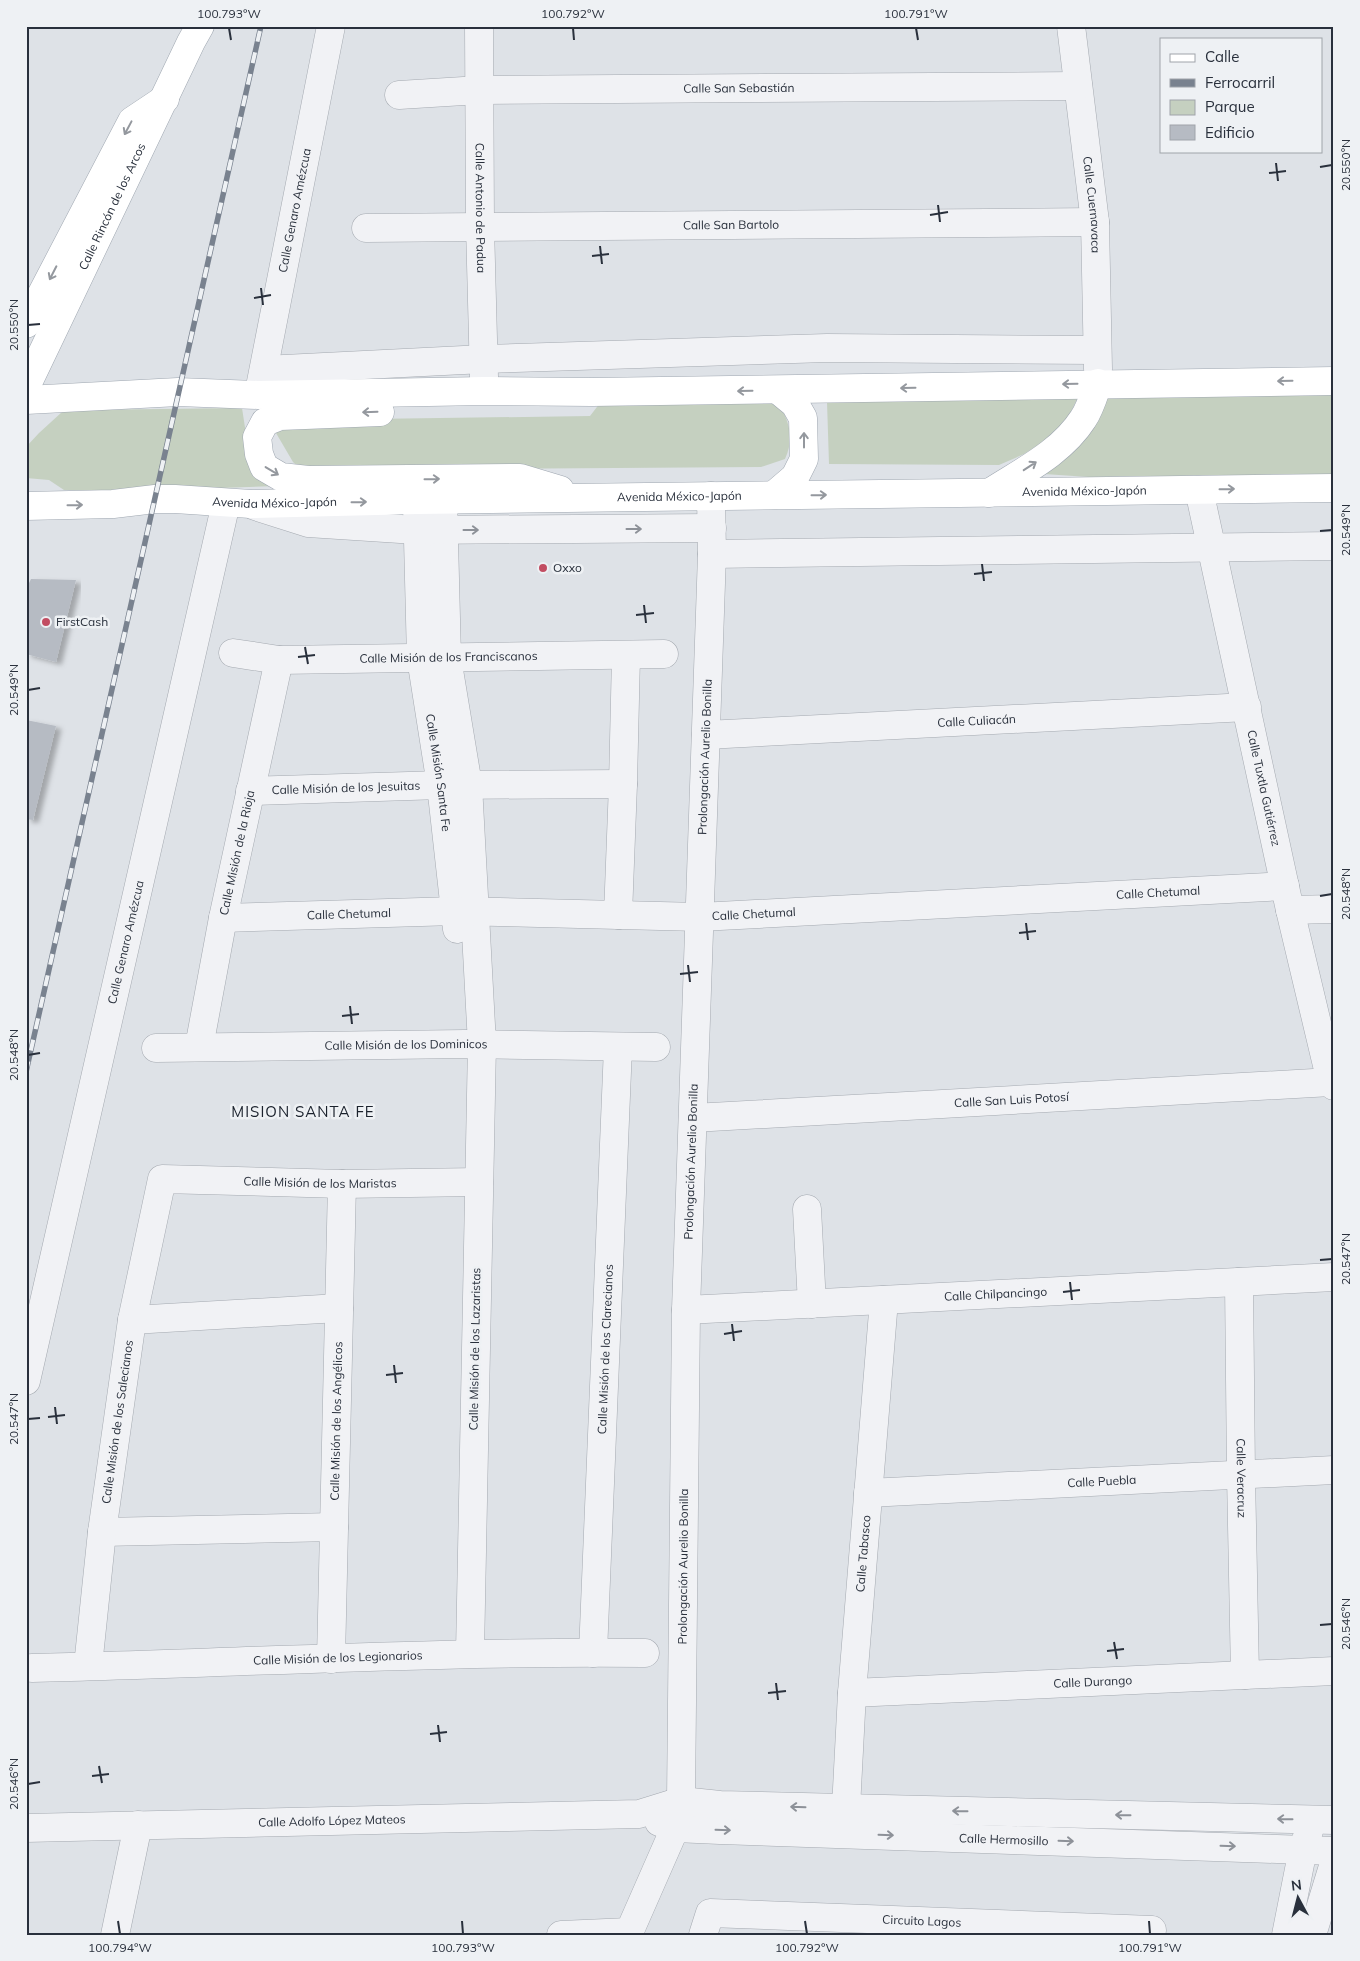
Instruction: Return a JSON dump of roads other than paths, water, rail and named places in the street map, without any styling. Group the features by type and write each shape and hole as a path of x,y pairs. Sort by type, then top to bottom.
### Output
{"main road":[{"name":"Calle Rincón de los Arcos","path":"26,387 200,26"},
{"path":"26,324 132,121 165,99"},
{"path":"26,400 178,392 261,383 485,391 592,392 1334,381"},
{"path":"990,493 1053,452 1069,438 1085,417 1098,384"},
{"path":"774,495 795,477 804,459 803,418 795,404 778,390"},
{"path":"588,498 520,478 308,480 281,477 264,467 259,454 257,437 265,422 280,416 521,406 592,392"},
{"name":"Avenida México-Japón","path":"26,506 113,504 155,499 238,504 1334,488"}],"street":[{"name":"Calle Genaro Amézcua","path":"261,383 331,26"},
{"name":"Calle Antonio de Padua","path":"479,26 480,226 485,391"},
{"name":"Calle Cuernavaca","path":"1071,26 1095,222 1098,384"},
{"name":"Calle San Sebastián","path":"399,95 480,90 1078,86"},
{"name":"Calle San Bartolo","path":"366,228 1095,222"},
{"path":"261,383 484,359 827,348 1097,350"},
{"name":"Calle Tuxtla Gutiérrez","path":"1199,490 1288,898 1332,1084"},
{"name":"Prolongación Aurelio Bonilla","path":"628,1933 675,1828 681,1801 686,1310 712,541 711,496"},
{"name":"Calle Misión Santa Fe","path":"430,500 445,530 434,658 468,785 465,911 473,1044"},
{"name":"Calle Misión Santa Fe","path":"430,500 416,530 434,658 441,785 465,911"},
{"name":"Calle Genaro Amézcua","path":"26,1381 238,504"},
{"path":"238,504 308,523 416,530 712,541 1212,547 1334,546"},
{"name":"Calle Misión de los Franciscanos","path":"233,653 278,660 664,654"},
{"path":"618,915 626,656"},
{"name":"Calle Misión de la Rioja","path":"199,1047 223,918 278,660"},
{"name":"Calle Culiacán","path":"706,735 1247,707"},
{"name":"Calle Misión de los Jesuitas","path":"250,791 441,785 623,784"},
{"name":"Calle Chetumal","path":"223,918 465,911 700,917 1288,898 1334,909"},
{"name":"Calle Misión de los Dominicos","path":"156,1048 473,1044 656,1047"},
{"name":"Calle Misión de los Lazaristas","path":"470,1653 469,1182 473,1044"},
{"name":"Calle Misión de los Clarecianos","path":"593,1653 618,1047"},
{"name":"Calle San Luis Potosí","path":"693,1118 1332,1084"},
{"name":"Calle Misión de los Maristas","path":"162,1179 342,1184 469,1182"},
{"name":"Calle Misión de los Salecianos","path":"88,1666 102,1532 132,1320 162,1179"},
{"name":"Calle Misión de los Angélicos","path":"331,1659 342,1184"},
{"path":"808,1209 812,1304"},
{"name":"Calle Chilpancingo","path":"686,1310 1334,1277"},
{"name":"Calle Veracruz","path":"1239,1282 1245,1675"},
{"name":"Calle Tabasco","path":"846,1808 852,1693 884,1300"},
{"path":"132,1320 339,1308"},
{"name":"Calle Puebla","path":"868,1493 1334,1470"},
{"path":"102,1532 334,1527"},
{"name":"Calle Misión de los Legionarios","path":"32,1668 470,1653 645,1653"},
{"name":"Calle Durango","path":"852,1693 1334,1671"},
{"path":"681,1801 720,1805 1323,1820"},
{"name":"Calle Adolfo López Mateos","path":"26,1828 639,1814 681,1801"},
{"name":"Calle Adolfo López Mateos","path":"639,1814 675,1828"},
{"path":"1286,1935 1303,1849 1323,1820"},
{"path":"114,1935 138,1825"},
{"name":"Calle Hermosillo","path":"675,1828 1334,1851"},
{"path":"1312,1935 1334,1863"},
{"name":"Circuito Lagos","path":"703,1935 710,1913 849,1927 1152,1930 1151,1935"},
{"path":"560,1935 628,1933"}],"railway":[{"path":"26,1072 261,26"}],"place":[{"name":"Oxxo","path":"543,568"},
{"name":"FirstCash","path":"46,622"}],"district":[{"name":"MISION SANTA FE","path":"303,1112"}]}
